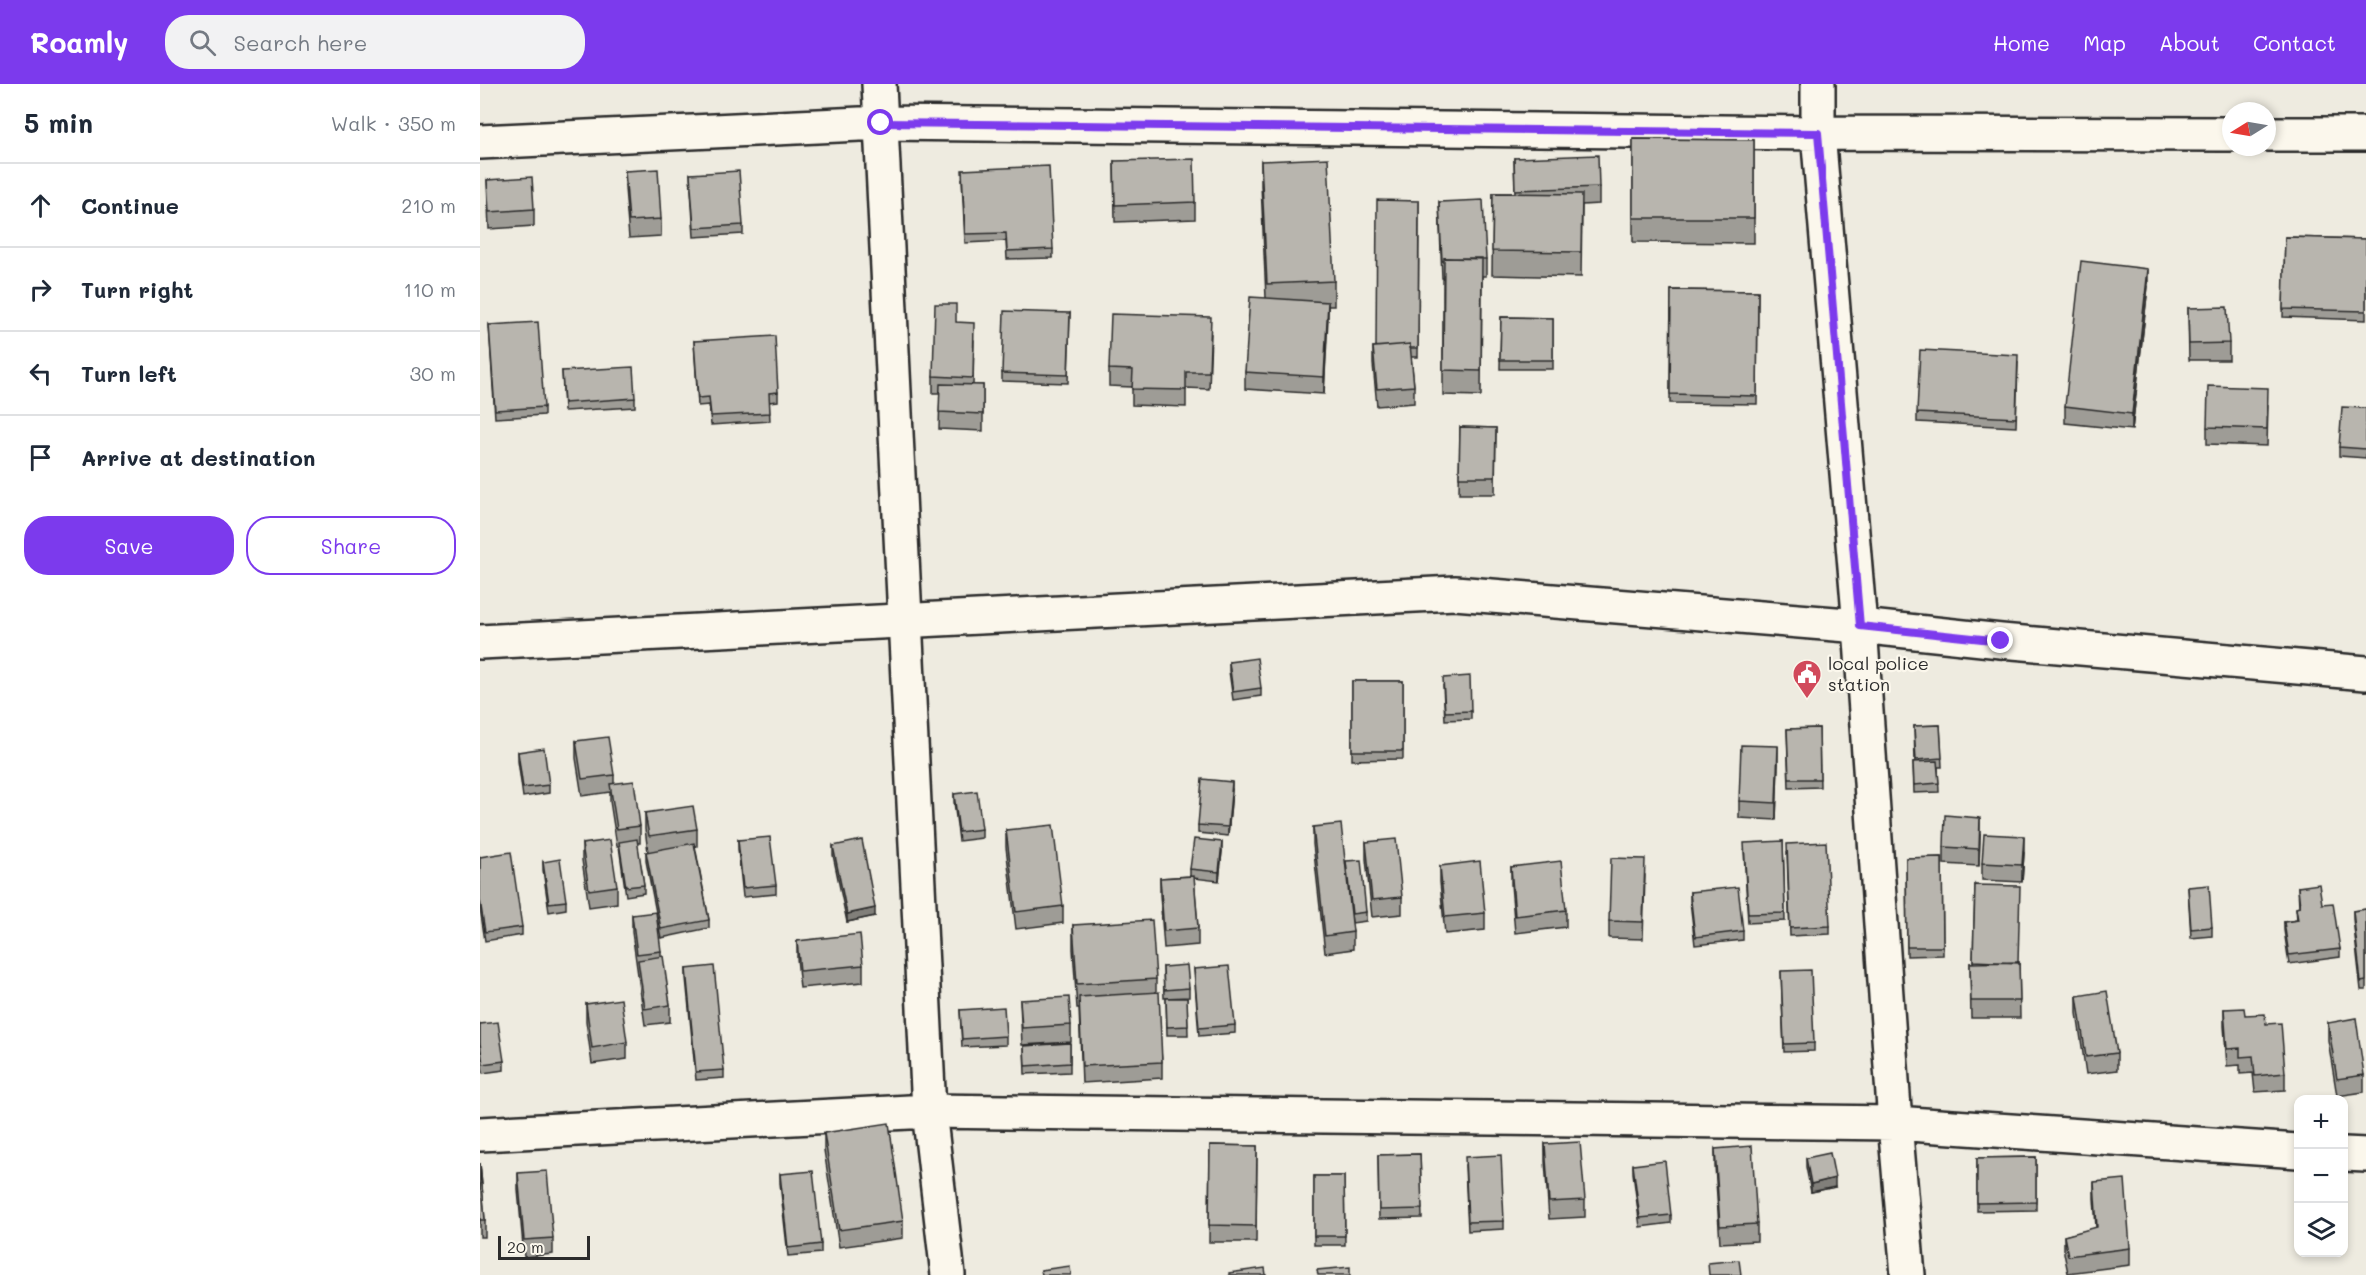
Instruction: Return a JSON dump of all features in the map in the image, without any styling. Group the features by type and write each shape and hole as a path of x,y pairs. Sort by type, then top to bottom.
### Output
{"street":[{"path":"879,84 929,1112 948,1275"},
{"path":"1818,84 1818,133 1860,626 1908,1275"},
{"path":"480,142 881,123 1818,133 2222,134"},
{"path":"2276,134 2366,134"},
{"path":"480,642 1455,593 1860,626 2001,641 2366,673"},
{"path":"480,1134 929,1112 1895,1123 2294,1151"},
{"path":"2348,1154 2366,1155"}],"building":[{"path":"1633,139 1754,140 1754,218 1633,218"},
{"path":"1598,155 1599,187 1515,190 1514,158"},
{"path":"1328,158 1334,281 1267,284 1261,161"},
{"path":"1194,159 1195,202 1115,205 1114,161"},
{"path":"1049,166 1053,249 1007,251 1006,233 965,234 962,170"},
{"path":"658,169 661,219 629,221 625,171"},
{"path":"739,171 743,225 694,228 690,174"},
{"path":"532,177 534,209 489,212 487,180"},
{"path":"1493,193 1582,194 1581,252 1492,251"},
{"path":"1377,200 1419,201 1418,348 1410,348 1410,344 1376,347"},
{"path":"1483,200 1486,259 1444,258 1442,261 1439,202"},
{"path":"2285,237 2366,239 2366,311 2283,309"},
{"path":"1444,258 1482,258 1481,371 1443,370"},
{"path":"2081,261 2148,269 2132,414 2065,406"},
{"path":"1671,290 1758,291 1757,396 1670,394"},
{"path":"1250,297 1328,302 1324,377 1245,372"},
{"path":"935,304 956,304 956,322 974,323 973,378 933,376"},
{"path":"2227,307 2229,343 2189,344 2188,308"},
{"path":"1004,311 1070,313 1068,375 1002,373"},
{"path":"1111,314 1211,317 1209,372 1186,372 1186,390 1132,389 1133,370 1109,369"},
{"path":"1501,317 1553,318 1553,360 1500,360"},
{"path":"538,322 544,407 495,410 489,325"},
{"path":"775,336 778,392 769,393 770,413 711,416 709,397 698,398 694,341"},
{"path":"1410,344 1414,386 1377,389 1373,347"},
{"path":"1920,350 2018,355 2016,418 1917,413"},
{"path":"633,367 635,398 564,403 562,371"},
{"path":"940,384 983,385 983,414 939,412"},
{"path":"2208,386 2268,388 2267,429 2207,427"},
{"path":"2342,407 2366,408 2366,449 2339,447"},
{"path":"1460,427 1496,428 1495,477 1459,477"},
{"path":"1257,658 1261,688 1233,692 1229,662"},
{"path":"1470,676 1471,711 1445,712 1443,678"},
{"path":"1352,681 1403,681 1403,751 1352,751"},
{"path":"1940,725 1942,758 1916,760 1914,726"},
{"path":"1819,728 1820,779 1789,779 1787,729"},
{"path":"608,737 614,775 582,779 576,741"},
{"path":"1741,745 1778,746 1776,803 1739,801"},
{"path":"544,748 549,785 523,788 518,752"},
{"path":"1937,761 1939,783 1914,785 1913,762"},
{"path":"1202,779 1232,782 1228,827 1198,825"},
{"path":"634,781 640,826 617,829 610,784"},
{"path":"977,791 982,829 959,832 954,794"},
{"path":"693,806 697,829 649,836 645,813"},
{"path":"1945,815 1980,818 1979,849 1944,847"},
{"path":"1341,824 1353,932 1325,936 1313,827"},
{"path":"1053,825 1063,906 1016,912 1006,830"},
{"path":"1984,834 2024,836 2022,865 1982,863"},
{"path":"770,837 776,885 743,888 738,840"},
{"path":"637,839 644,885 626,887 619,842"},
{"path":"1194,839 1222,842 1219,872 1190,869"},
{"path":"1396,839 1402,897 1372,900 1366,842"},
{"path":"610,840 617,886 589,890 582,844"},
{"path":"862,840 875,908 847,914 833,846"},
{"path":"1783,841 1785,913 1748,914 1744,843"},
{"path":"1826,842 1830,926 1790,928 1787,844"},
{"path":"694,843 709,920 661,929 646,852"},
{"path":"511,852 522,927 485,932 480,900 480,857"},
{"path":"1942,857 1943,947 1907,947 1906,858"},
{"path":"1611,858 1645,859 1643,922 1609,921"},
{"path":"560,859 566,901 549,903 543,862"},
{"path":"1361,860 1366,912 1352,914 1346,861"},
{"path":"1480,861 1485,913 1445,917 1440,866"},
{"path":"1561,861 1566,910 1515,916 1511,867"},
{"path":"1194,876 1198,928 1164,931 1160,878"},
{"path":"2319,884 2322,904 2333,903 2340,949 2289,955 2284,922 2298,920 2296,908 2300,907 2298,887"},
{"path":"1975,885 2020,886 2018,963 1973,961"},
{"path":"2209,885 2212,927 2191,929 2188,887"},
{"path":"1738,887 1743,931 1695,937 1690,892"},
{"path":"2366,909 2366,981 2361,982 2353,911"},
{"path":"656,912 661,951 637,954 632,915"},
{"path":"1152,920 1156,979 1077,984 1073,925"},
{"path":"860,934 863,965 800,971 797,941"},
{"path":"663,956 670,1005 645,1009 638,960"},
{"path":"2019,962 2020,1001 1971,1001 1970,963"},
{"path":"1187,965 1189,988 1164,990 1163,967"},
{"path":"714,966 724,1070 696,1072 686,969"},
{"path":"1229,966 1235,1025 1199,1028 1194,969"},
{"path":"1811,970 1814,1043 1784,1044 1781,971"},
{"path":"2107,991 2117,1053 2086,1057 2077,996"},
{"path":"1159,992 1162,1062 1082,1066 1079,997"},
{"path":"1069,997 1071,1025 1022,1028 1020,1000"},
{"path":"1166,998 1187,998 1188,1026 1167,1027"},
{"path":"621,999 627,1042 592,1048 586,1004"},
{"path":"1004,1007 1006,1036 962,1039 960,1010"},
{"path":"2244,1008 2245,1015 2265,1014 2266,1024 2281,1023 2285,1073 2255,1076 2253,1056 2240,1057 2240,1048 2227,1049 2224,1009"},
{"path":"2356,1018 2364,1075 2337,1079 2328,1023"},
{"path":"498,1022 504,1061 483,1064 480,1024"},
{"path":"1070,1043 1070,1063 1025,1066 1024,1046"},
{"path":"889,1123 903,1221 839,1230 824,1133"},
{"path":"1580,1142 1585,1200 1549,1202 1545,1144"},
{"path":"1210,1145 1257,1146 1256,1226 1209,1225"},
{"path":"1752,1146 1757,1224 1720,1226 1715,1149"},
{"path":"1830,1153 1835,1178 1811,1184 1806,1158"},
{"path":"1420,1154 1422,1209 1379,1210 1378,1155"},
{"path":"1501,1155 1504,1221 1468,1222 1465,1157"},
{"path":"2036,1157 2036,1202 1977,1203 1977,1158"},
{"path":"1665,1161 1671,1215 1640,1218 1633,1165"},
{"path":"480,1163 485,1220 480,1220"},
{"path":"547,1171 553,1238 524,1240 518,1173"},
{"path":"813,1171 821,1244 788,1248 780,1174"},
{"path":"1314,1176 1344,1176 1345,1236 1314,1236"},
{"path":"2125,1179 2130,1248 2068,1256 2064,1236 2097,1227 2094,1182"},
{"path":"1739,1260 1741,1275 1709,1275 1708,1263"},
{"path":"1070,1266 1071,1275 1042,1275 1041,1270"},
{"path":"1350,1267 1350,1275 1318,1275 1317,1270"},
{"path":"1265,1268 1266,1275 1229,1275 1229,1273"}],"place":[{"name":"local police station","path":"1807,700"}],"route":[{"path":"881,123 1818,133 1860,626 2001,641"}]}
